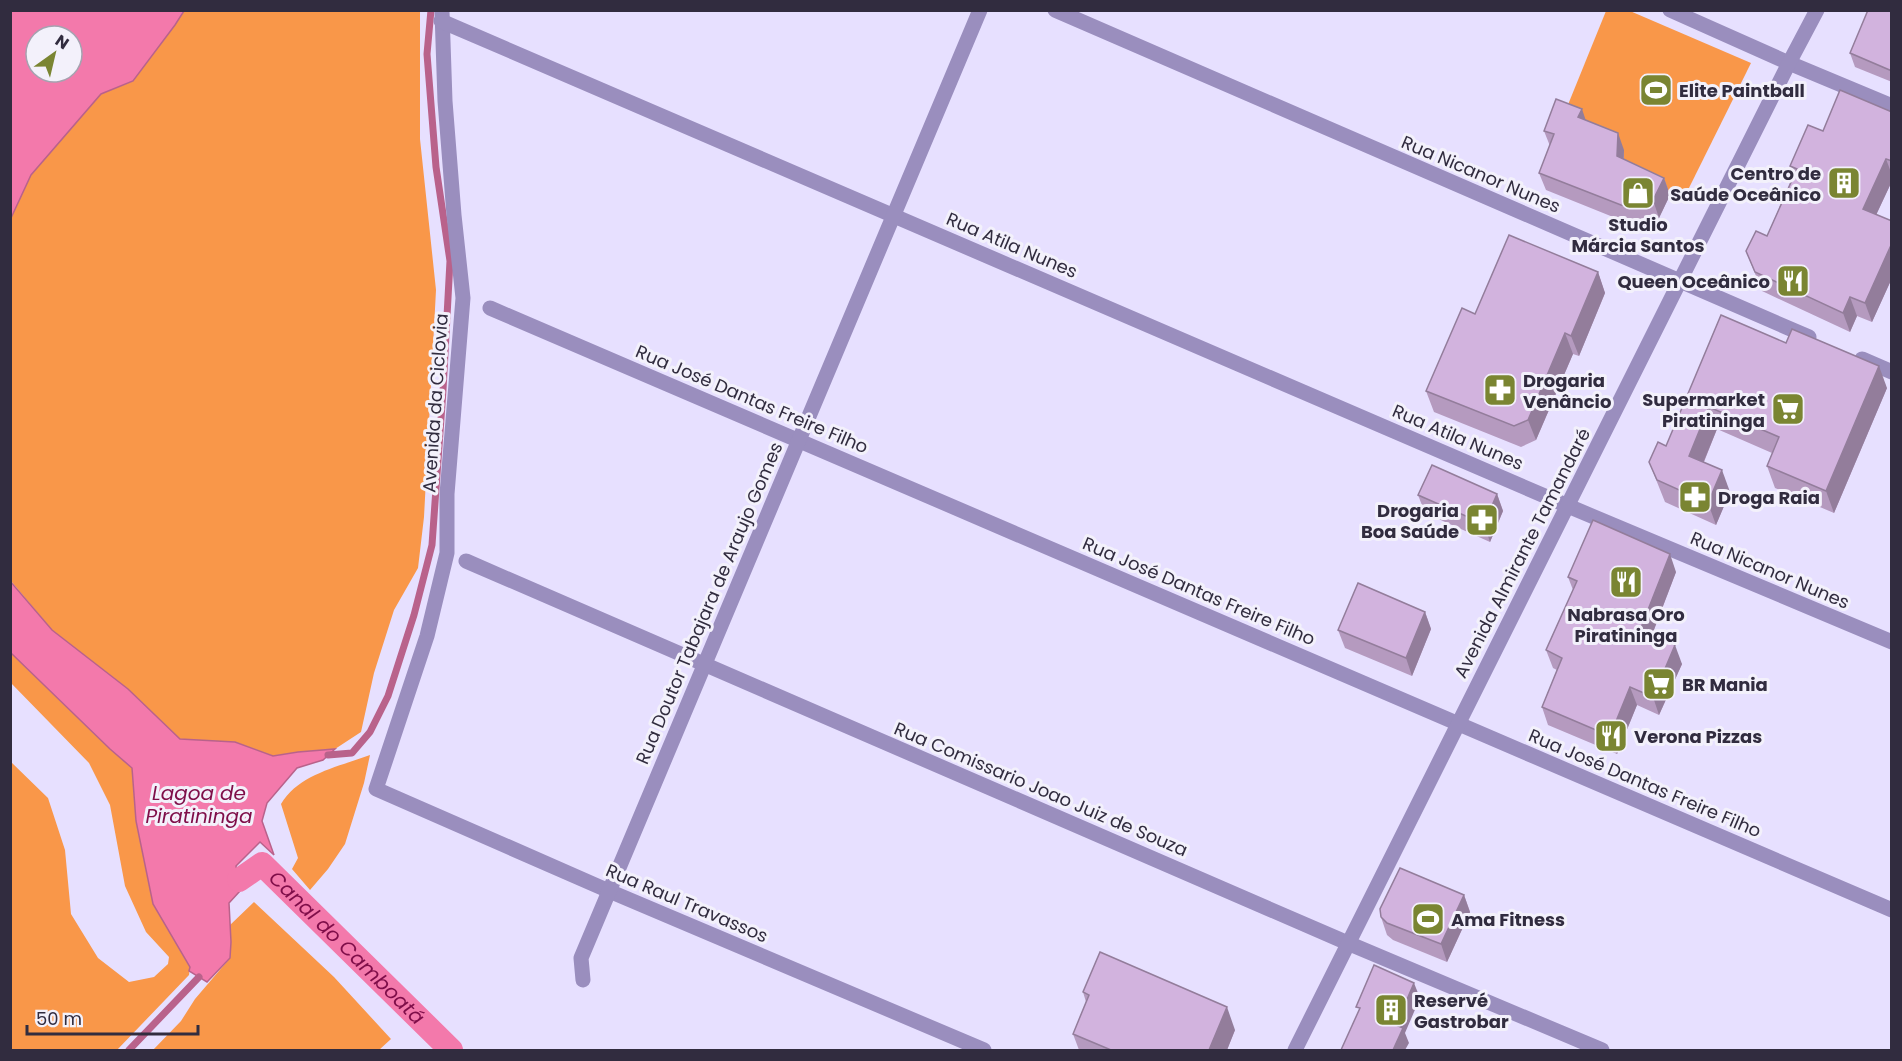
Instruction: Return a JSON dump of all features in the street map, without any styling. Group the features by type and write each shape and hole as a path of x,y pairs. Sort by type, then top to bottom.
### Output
{"street":[{"name":"Rua Doutor Tabajara de Araujo Gomes","path":"582,980 581,958 980,10"},
{"name":"Rua Nicanor Nunes","path":"1055,10 1818,340"},
{"path":"1670,10 1892,106"},
{"name":"Avenida Almirante Tamandaré","path":"1295,1050 1817,10"},
{"name":"Rua Atila Nunes","path":"441,16 893,215 1568,506"},
{"name":"Avenida da Ciclovia","path":"376,789 428,636 447,553 447,494 463,298 454,215 441,16"},
{"name":"Rua José Dantas Freire Filho","path":"490,308 1892,910"},
{"path":"1849,354 1892,372"},
{"name":"Rua Nicanor Nunes","path":"1568,506 1892,642"},
{"name":"Rua Comissario Joao Juiz de Souza","path":"466,561 1350,944 1602,1050"},
{"name":"Rua Raul Travassos","path":"376,789 609,891 984,1050"}],"shaded area":[{"path":"184,11 420,11 420,139 436,290 424,517 418,568 394,610 374,673 361,732 335,749 273,756 235,742 180,739 128,689 52,630 11,581 10,218 31,175 101,94 133,81"},
{"name":"Elite Paintball","path":"1606,11 1630,11 1751,63 1682,202 1563,117"},
{"path":"11,653 132,768 136,821 153,904 190,967 189,975 117,1050 11,1050 10,761 48,798 65,850 71,914 98,958 129,982 154,977 168,964 169,957 146,932 125,886 110,805 89,763 11,683"},
{"path":"370,755 345,844 310,890 292,869 298,858 281,804 298,785 309,778"},
{"path":"254,902 334,977 391,1039 379,1050 153,1050 181,1021 195,999 230,958 229,926"}],"water":[{"path":"11,10 184,11 133,81 101,94 31,175 11,218"},
{"name":"Lagoa de Piratininga","path":"10,581 52,630 128,689 180,739 235,742 273,756 335,749 323,760 297,768 267,803 262,821 274,855 260,842 236,866 240,891 229,903 230,958 207,982 189,971 190,967 153,904 136,821 132,768 11,653"}],"building":[{"path":"1868,10 1892,10 1892,71 1850,53"},
{"path":"1840,90 1892,112 1892,161 1886,159 1863,209 1892,221 1892,243 1865,303 1850,297 1843,313 1755,272 1746,251 1756,231 1767,236 1797,169 1790,166 1808,125 1823,131"},
{"path":"1556,99 1582,109 1578,117 1618,133 1617,156 1664,178 1653,200 1639,208 1621,205 1539,173 1554,134 1544,131"},
{"path":"1509,235 1598,272 1571,336 1565,333 1528,420 1514,426 1426,391 1462,308 1475,314"},
{"name":"Supermarket Piratininga","path":"1721,315 1786,343 1792,329 1879,366 1826,491 1767,466 1779,437 1709,407 1689,456 1722,470 1708,503 1657,480 1649,462 1658,442 1666,446"},
{"path":"1432,465 1497,494 1484,524 1418,495"},
{"path":"1593,520 1670,554 1640,630 1675,645 1653,697 1630,687 1610,736 1542,707 1562,658 1546,650 1577,581 1568,577"},
{"path":"1358,583 1425,612 1406,658 1338,630"},
{"name":"Ama Fitness","path":"1400,868 1464,895 1441,944 1387,923 1381,917 1380,909"},
{"path":"1100,952 1227,1007 1209,1050 1111,1050 1073,1034 1089,995 1083,992"},
{"path":"1374,965 1414,983 1396,1025 1403,1028 1393,1050 1341,1050 1360,1008 1356,1007"}],"waterway":[{"path":"328,755 352,753 370,732 388,696 414,615 432,545 450,261 436,167 427,54 431,10"},
{"name":"Canal do Camboatá","path":"239,880 262,864 451,1050"},
{"path":"129,1050 199,977"}],"place":[{"name":"Elite Paintball","path":"1656,90"},
{"name":"Centro de Saúde Oceânico","path":"1844,183"},
{"name":"Studio Márcia Santos","path":"1638,193"},
{"name":"Queen Oceânico","path":"1793,281"},
{"name":"Drogaria Venâncio","path":"1500,390"},
{"name":"Supermarket Piratininga","path":"1788,409"},
{"name":"Droga Raia","path":"1695,497"},
{"name":"Drogaria Boa Saúde","path":"1482,520"},
{"name":"Nabrasa Oro Piratininga","path":"1626,582"},
{"name":"BR Mania","path":"1659,684"},
{"name":"Verona Pizzas","path":"1611,736"},
{"name":"Ama Fitness","path":"1428,919"},
{"name":"Reservé Gastrobar","path":"1391,1010"}]}
